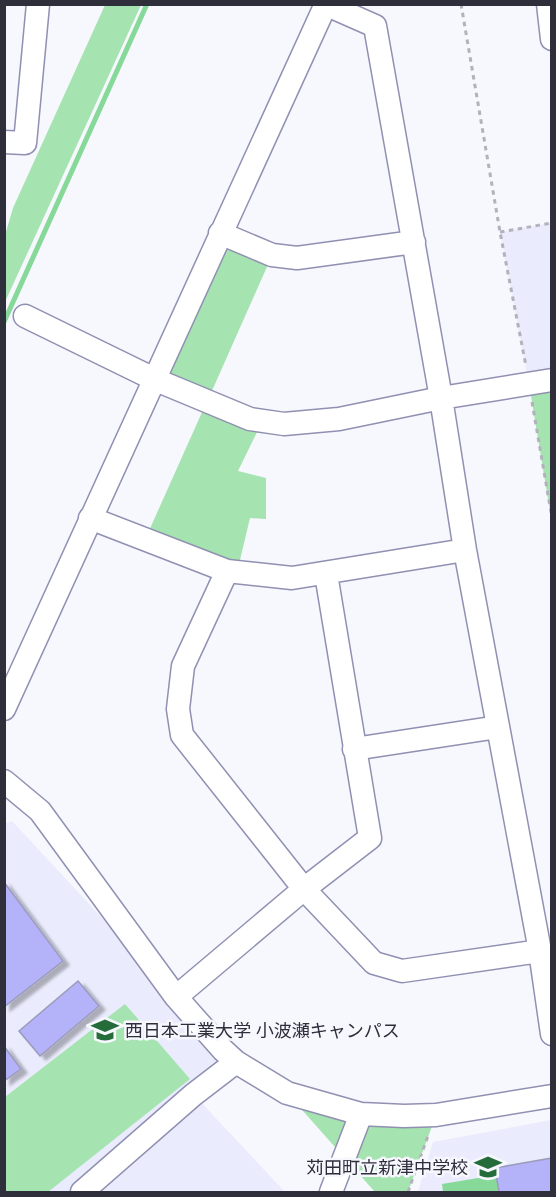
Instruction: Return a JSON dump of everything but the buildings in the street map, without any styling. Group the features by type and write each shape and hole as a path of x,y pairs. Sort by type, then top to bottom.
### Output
{"street":[{"path":"4,142 25,143 38,4"},
{"path":"548,4 552,39"},
{"path":"4,709 326,5 375,26 441,398 465,550 540,951 552,1034"},
{"path":"220,233 272,255 297,258 414,242"},
{"path":"25,316 156,380 250,419 284,424 339,419 441,398 552,380"},
{"path":"90,518 227,571 292,578 465,550"},
{"path":"227,571 183,666 178,709 182,735 304,889 374,963 402,970 540,951"},
{"path":"176,997 304,889 370,838 326,574"},
{"path":"354,749 498,728"},
{"path":"4,781 40,811 176,997 236,1062 287,1093 361,1114 404,1116 436,1115 552,1096"},
{"path":"82,1192 193,1095 236,1062"},
{"path":"331,1192 361,1114"}],"path":[{"path":"461,4 552,518"},
{"path":"500,232 552,223"},
{"path":"408,1192 436,1115"}],"shaded area":[{"path":"105,5 141,5 5,302 5,235 13,208"},
{"path":"551,223 551,380 529,384 500,232"},
{"path":"232,244 270,260 211,393 168,373 225,249"},
{"path":"551,380 551,517 529,384"},
{"path":"203,410 258,430 238,471 266,478 266,519 250,518 239,564 148,533"},
{"name":"西日本工業大学 小波瀬キャンパス","path":"12,821 236,1062 194,1095 285,1192 5,1192 4,824"},
{"path":"125,1004 190,1079 48,1192 7,1192 4,1189 5,1097"},
{"path":"287,1093 436,1115 408,1192 375,1192"},
{"name":"苅田町立新津中学校","path":"551,1120 551,1192 418,1192 433,1142"},
{"path":"496,1175 499,1192 443,1192 442,1184"}],"waterway":[{"path":"4,322 147,4"}],"place":[{"name":"西日本工業大学 小波瀬キャンパス","path":"105,1030"},
{"name":"苅田町立新津中学校","path":"488,1167"}]}
